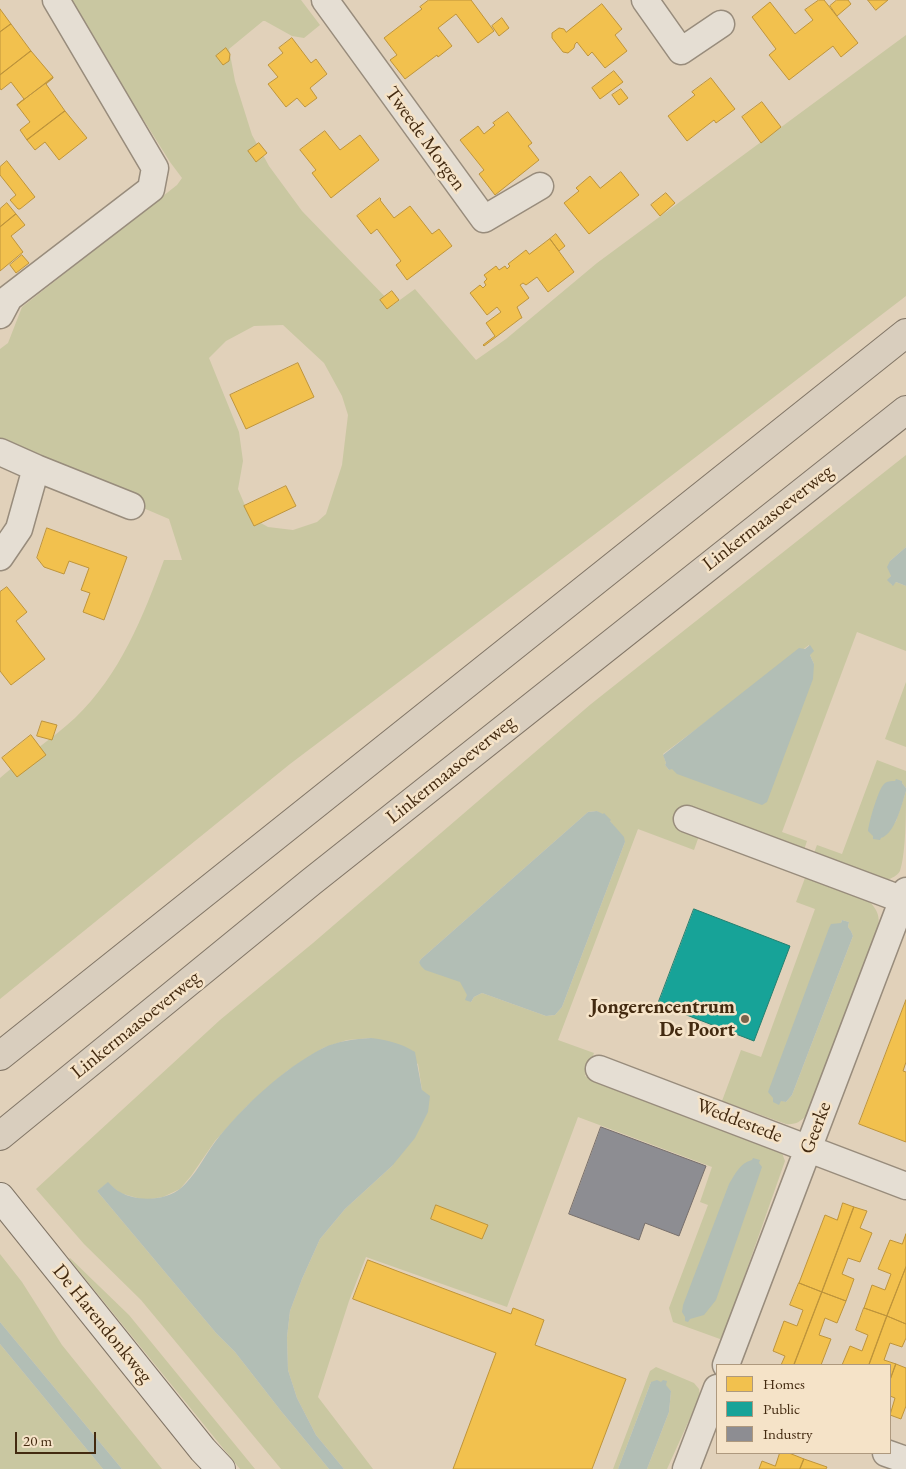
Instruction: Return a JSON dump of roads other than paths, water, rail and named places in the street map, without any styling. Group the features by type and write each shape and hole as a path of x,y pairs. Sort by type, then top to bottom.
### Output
{"highway":[{"path":"0,1056 906,333"},
{"name":"Linkermaasoeverweg","path":"0,1136 311,882 906,410"}],"main road":[{"name":"De Harendonkweg","path":"0,1197 213,1463"}],"street":[{"path":"0,315 9,298 152,189 155,168 56,0"},
{"path":"645,0 681,51 721,24"},
{"name":"Tweede Morgen","path":"330,2 484,219 540,186"},
{"path":"0,452 131,506"},
{"path":"0,557 19,529 36,468"},
{"path":"687,819 905,898"},
{"name":"Geerke","path":"726,1364 905,898"},
{"name":"Weddestede","path":"599,1069 906,1186"},
{"path":"686,1469 716,1392"},
{"path":"889,1454 906,1460"}],"place":[{"name":"Jongerencentrum De Poort","path":"745,1019"}]}
